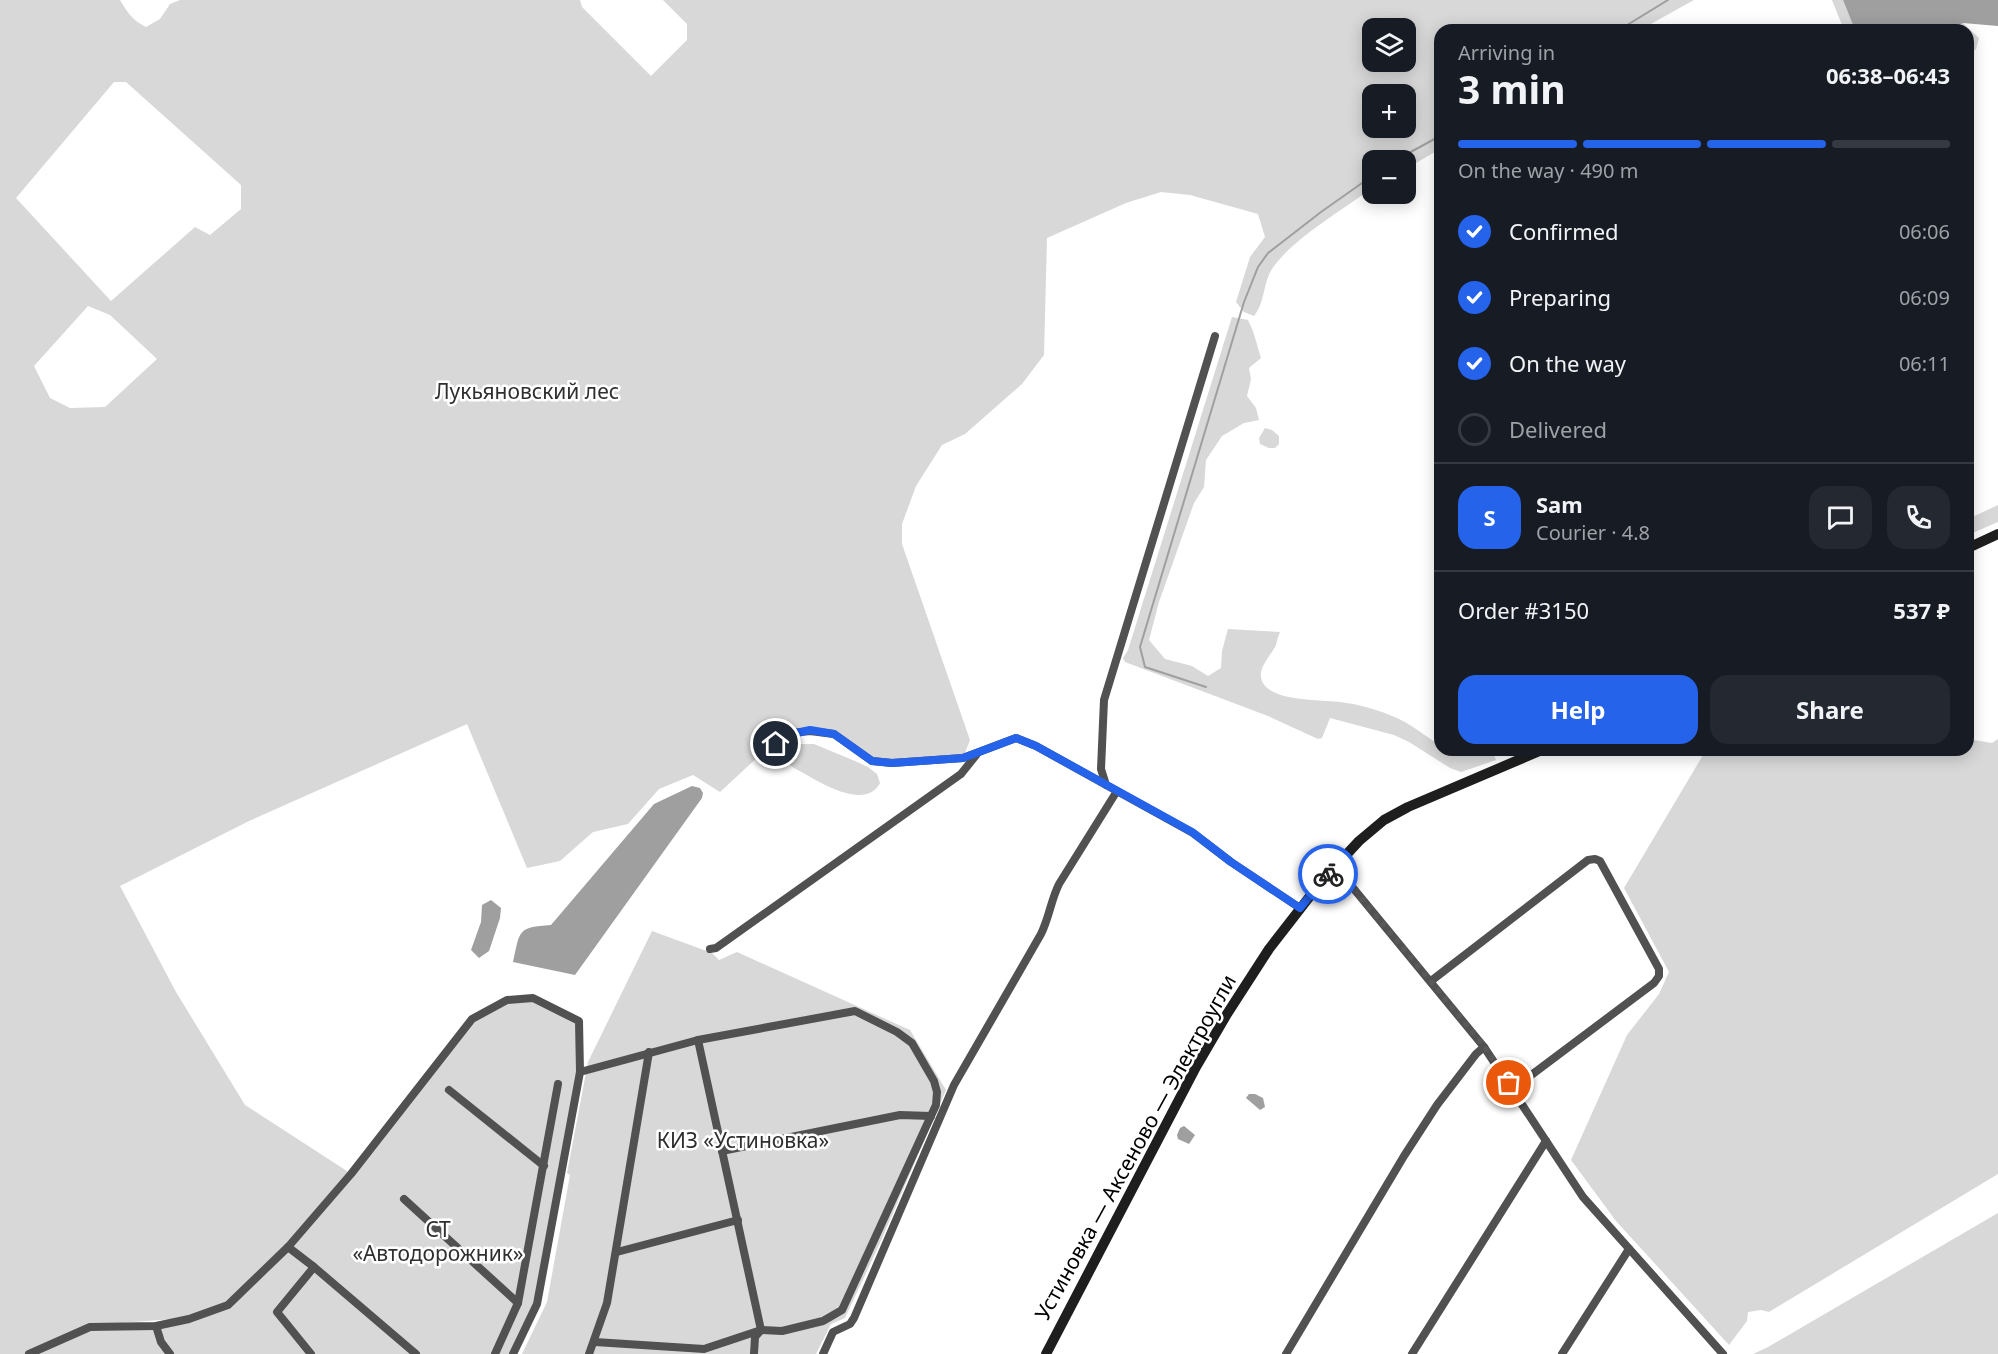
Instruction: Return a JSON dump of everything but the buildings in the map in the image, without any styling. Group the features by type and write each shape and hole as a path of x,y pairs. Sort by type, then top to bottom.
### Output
{"main road":[{"path":"1974,545 1998,534"},
{"name":"Устиновка — Аксеново — Электроугли","path":"1046,1354 1196,1067 1250,978 1300,908 1335,866 1359,841 1384,820 1408,807 1528,756"}],"street":[{"path":"1106,785 1101,769 1104,700 1215,336"},
{"path":"760,754 792,734 810,730 834,734 872,761 892,763 963,758 1016,738 1036,746 1192,832 1231,862 1300,908"},
{"path":"710,949 725,942 961,774 978,753"},
{"path":"823,1354 833,1332 850,1324 854,1318 954,1085 1041,934 1049,918 1054,894 1059,884 1117,791"},
{"path":"1431,981 1588,860 1600,861 1659,969 1659,976 1654,983 1530,1077"},
{"path":"1335,866 1485,1047 1583,1197 1723,1354"},
{"path":"29,1354 90,1327 156,1326 189,1319 228,1305 288,1248 351,1174 472,1018 507,1000 533,999 579,1021 580,1072 537,1304 513,1354"},
{"path":"580,1072 698,1040 855,1011 897,1032 912,1043 934,1081 937,1092 936,1105 842,1310 823,1321 782,1331 761,1330 704,1349 595,1342"},
{"path":"698,1040 761,1330"},
{"path":"1286,1354 1437,1105 1476,1054 1485,1047"},
{"path":"589,1354 607,1303 650,1052"},
{"path":"495,1354 518,1303 558,1084"},
{"path":"448,1090 544,1166"},
{"path":"722,1151 900,1115 931,1116"},
{"path":"1412,1354 1546,1141"},
{"path":"404,1199 518,1303"},
{"path":"617,1252 738,1220"},
{"path":"288,1248 314,1267 417,1354"},
{"path":"1562,1354 1629,1249"},
{"path":"311,1354 277,1312 314,1267"},
{"path":"156,1326 161,1342 171,1354"},
{"path":"754,1354 755,1337 761,1330"}],"green space":[{"name":"Лукьяновский лес","path":"0,0 120,0 131,16 146,27 160,19 170,4 180,0 580,0 582,7 651,76 687,40 687,24 663,0 1694,0 1651,24 1434,24 1434,153 1416,163 1416,150 1362,150 1362,195 1305,236 1281,258 1269,275 1258,311 1254,316 1244,312 1236,302 1250,257 1265,237 1258,214 1190,195 1161,192 1126,203 1047,238 1044,355 1022,384 965,434 942,445 916,486 902,524 902,544 970,740 963,758 872,761 834,734 792,733 760,755 720,792 693,775 659,789 628,824 593,832 560,861 527,868 467,724 249,821 120,886 176,992 245,1105 350,1173 276,1257 227,1304 189,1318 89,1325 25,1354 0,1354","holes":["114,82 126,82 241,185 241,209 210,235 195,227 111,301 16,198","88,306 110,315 157,359 105,407 70,408 50,398 34,366"]},
{"path":"1832,0 1843,0 1853,24 1842,24"},
{"path":"1974,33 1979,38 1974,51"},
{"path":"1232,317 1248,320 1261,358 1249,368 1251,379 1247,396 1256,408 1259,420 1244,423 1222,436 1206,460 1204,487 1194,503 1159,602 1149,640 1165,659 1192,666 1208,676 1221,668 1222,651 1228,629 1280,632 1276,645 1261,673 1263,683 1269,689 1290,697 1347,703 1377,710 1409,725 1434,741 1434,756 1494,756 1496,760 1461,772 1450,768 1394,735 1330,718 1322,738 1318,739 1268,716 1125,662 1123,658 1128,650"},
{"path":"1265,428 1279,436 1279,444 1275,448 1260,444 1259,438"},
{"path":"1998,505 1998,522 1974,532 1974,516"},
{"path":"1998,739 1998,1174 1769,1312 1761,1310 1748,1312 1747,1321 1729,1345 1616,1221 1571,1160 1627,1035 1659,994 1669,972 1624,888 1702,756 1974,756 1974,740 1992,743"},
{"path":"798,744 814,744 868,767 877,774 880,783 873,791 855,795 822,783 787,761 784,751"},
{"name":"КИЗ «Устиновка»","path":"652,931 712,953 719,960 737,952 910,1030 946,1090 845,1318 831,1324 816,1354 522,1354 547,1302 570,1175 567,1173 588,1062"},
{"name":"СТ «Автодорожник»","path":"533,998 579,1021 580,1072 537,1304 513,1354 32,1354 91,1331 157,1329 229,1307 289,1248 472,1019 507,1000"},
{"path":"1998,1213 1998,1354 1753,1354 1768,1347"}],"shaded area":[{"path":"1843,0 1998,0 1998,26 1963,23 1853,24"},
{"path":"692,786 700,788 703,793 702,798 575,975 513,962 519,937 526,929 551,925 654,804"},
{"path":"491,900 501,908 500,918 489,951 479,958 471,950 481,922 482,905"},
{"path":"1249,1094 1263,1098 1265,1107 1260,1110 1246,1098"},
{"path":"1184,1126 1195,1135 1189,1144 1178,1139 1180,1128"}],"waterway":[{"path":"1629,24 1668,0"},
{"path":"1414,150 1434,139"},
{"path":"1206,687 1145,667 1140,647 1244,302 1258,267 1268,253 1362,183"}],"way so far":[{"path":"1328,874 1335,866 1485,1047 1509,1083"}],"route":[{"path":"776,744 792,734 810,730 834,734 872,761 892,763 963,758 1016,738 1036,746 1192,832 1231,862 1300,908 1328,874"}]}
